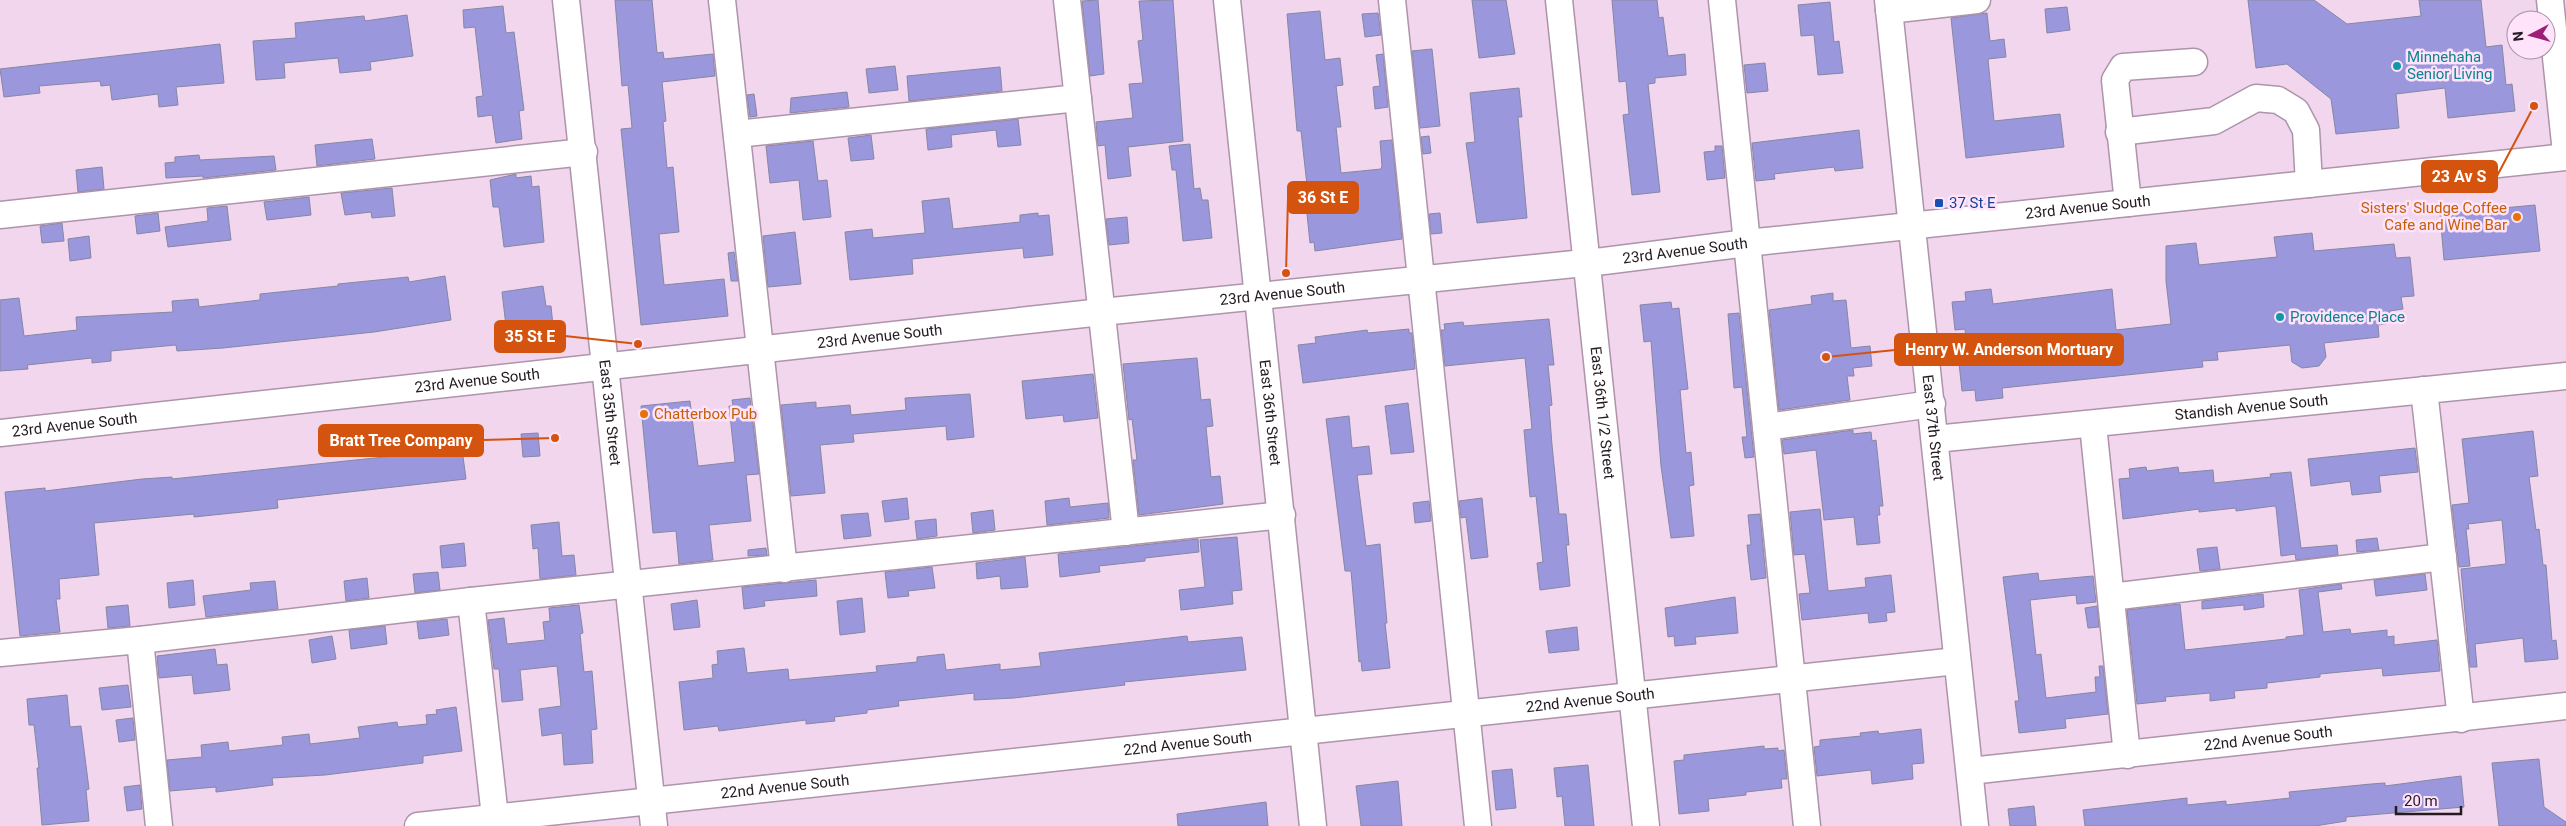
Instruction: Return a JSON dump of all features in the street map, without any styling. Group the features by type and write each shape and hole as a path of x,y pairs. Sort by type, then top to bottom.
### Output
{"street":[{"name":"East 35th Street","path":"566,0 584,152 654,826"},
{"path":"722,0 784,569"},
{"path":"1067,0 1126,532"},
{"name":"East 36th Street","path":"1227,0 1313,826"},
{"path":"1392,0 1423,278 1478,826"},
{"name":"East 36th 1/2 Street","path":"1559,0 1646,826"},
{"path":"1722,0 1807,826"},
{"path":"1889,5 1978,0"},
{"path":"2550,0 2560,46 2566,155"},
{"name":"East 37th Street","path":"1889,5 1975,826"},
{"path":"2128,203 2114,80 2123,67 2194,62"},
{"path":"737,134 1078,98"},
{"path":"2119,132 2214,121 2256,98 2278,100 2296,111 2306,130 2309,184"},
{"path":"0,215 584,152"},
{"name":"23rd Avenue South","path":"0,434 1102,312 1586,263 2566,155"},
{"name":"Standish Avenue South","path":"1935,439 2093,425 2566,376"},
{"path":"2424,390 2461,719"},
{"path":"1766,427 1932,404"},
{"path":"2093,425 2126,755"},
{"path":"0,653 140,640 472,601 1282,515"},
{"path":"2111,597 2443,557"},
{"path":"472,601 496,822"},
{"path":"140,640 158,826"},
{"name":"22nd Avenue South","path":"418,826 496,822 651,800 1957,661"},
{"name":"22nd Avenue South","path":"1970,771 2461,719 2566,706"}],"building":[{"path":"615,0 652,0 657,53 663,52 664,59 713,54 715,76 662,82 666,121 663,122 667,168 673,167 679,232 659,234 664,285 724,279 728,316 641,325 621,129 632,128 628,85 622,86"},
{"path":"1098,0 1104,74 1090,76 1082,1"},
{"path":"1173,0 1183,141 1128,147 1131,176 1108,179 1105,145 1098,146 1096,122 1133,118 1129,84 1143,83 1138,41 1143,40 1139,1"},
{"path":"1472,0 1506,0 1515,54 1479,58"},
{"path":"1612,0 1657,0 1659,18 1663,17 1668,56 1685,54 1686,75 1655,78 1655,83 1648,84 1660,192 1632,195 1623,115 1629,114 1626,81 1619,82"},
{"name":"Minnehaha Senior Living","path":"2248,0 2314,0 2347,24 2421,16 2419,0 2481,0 2486,47 2502,45 2506,85 2512,84 2515,111 2448,118 2445,88 2396,94 2399,128 2336,134 2331,99 2287,64 2256,68"},
{"path":"1830,2 1834,42 1839,41 1843,73 1818,75 1814,35 1801,36 1798,5"},
{"path":"503,6 506,33 514,32 524,110 519,111 522,139 496,143 492,115 478,117 476,97 483,96 475,27 464,28 463,10"},
{"path":"2067,7 2070,30 2047,33 2045,9"},
{"path":"1320,11 1325,60 1340,58 1343,85 1336,86 1341,127 1336,127 1341,173 1381,169 1380,141 1392,140 1402,239 1315,251 1314,242 1310,243 1304,185 1307,185 1301,131 1297,131 1287,14"},
{"path":"1378,13 1381,35 1365,37 1362,14"},
{"path":"1987,13 1990,41 2004,39 2006,57 1988,59 1994,121 2060,114 2064,147 1966,158 1951,18"},
{"path":"407,15 413,56 370,62 371,70 340,73 338,58 284,63 285,78 256,80 253,41 296,38 295,23 364,16 365,21"},
{"path":"220,44 224,83 176,87 178,105 159,107 158,94 112,100 110,85 101,86 100,81 39,86 40,93 4,97 0,69"},
{"path":"1432,49 1440,126 1420,128 1412,51"},
{"path":"1383,54 1388,107 1375,109 1373,87 1380,86 1376,55"},
{"path":"1765,63 1768,91 1747,93 1744,65"},
{"path":"895,66 898,90 869,93 866,69"},
{"path":"1000,67 1002,91 909,101 907,76"},
{"path":"1519,88 1522,117 1518,117 1527,218 1477,223 1466,143 1475,142 1470,93"},
{"path":"847,92 849,107 790,113 791,98"},
{"path":"754,94 757,116 750,117 747,95"},
{"path":"1018,119 1021,145 998,147 996,130 951,135 952,147 928,150 926,129"},
{"path":"1859,130 1863,168 1835,171 1834,167 1774,174 1775,179 1756,181 1752,143"},
{"path":"871,135 874,159 851,161 848,138"},
{"path":"1429,136 1431,153 1423,154 1421,137"},
{"path":"372,139 375,159 317,166 315,145"},
{"path":"813,141 818,181 827,180 831,217 803,220 799,180 770,183 766,146"},
{"path":"1190,144 1194,189 1200,188 1202,200 1208,200 1212,238 1183,241 1176,170 1172,170 1169,146"},
{"path":"1715,146 1722,146 1725,178 1707,180 1704,152 1715,151"},
{"path":"199,155 200,160 274,156 276,170 203,178 203,176 166,178 165,163 175,162 175,157"},
{"path":"102,167 104,189 78,192 76,170"},
{"path":"516,174 516,178 531,176 532,187 539,186 544,242 504,247 499,207 493,207 490,180"},
{"path":"392,188 395,216 372,218 371,212 345,215 341,193"},
{"path":"309,197 311,215 267,220 264,202"},
{"path":"949,198 953,229 1020,222 1020,215 1038,213 1038,216 1049,215 1053,255 1024,258 1023,248 912,259 913,274 850,280 845,232 872,229 873,238 925,233 922,201"},
{"path":"2535,205 2540,251 2444,260 2440,214"},
{"path":"227,206 231,240 168,247 165,227 208,221 207,208"},
{"path":"158,213 160,231 137,234 135,216"},
{"path":"1440,213 1442,233 1431,234 1429,214"},
{"path":"1127,217 1129,243 1109,245 1106,219"},
{"path":"62,223 64,241 42,243 40,226"},
{"path":"795,232 801,284 768,287 763,236"},
{"name":"Providence Place","path":"2312,233 2314,251 2394,244 2396,258 2410,257 2414,296 2401,297 2403,309 2390,311 2391,323 2378,325 2379,337 2324,343 2326,357 2319,366 2302,368 2292,362 2290,345 2217,352 2218,360 2202,361 2203,367 2002,388 2003,398 1976,401 1975,390 1962,391 1959,363 1968,362 1965,329 1955,330 1952,302 1966,301 1965,292 1991,289 1993,304 2112,289 2116,330 2171,324 2166,281 2166,246 2196,243 2199,265 2277,257 2274,237"},
{"path":"89,236 91,258 70,261 68,239"},
{"path":"734,252 738,281 731,281 728,253"},
{"path":"445,276 451,320 374,332 223,348 177,351 176,345 111,351 111,361 92,363 92,358 27,365 28,369 0,371 0,300 19,298 24,336 77,330 76,317 173,312 172,301 198,299 199,307 260,300 260,294 338,286 338,284 408,277 409,282"},
{"path":"543,286 546,306 551,306 553,326 532,328 531,322 506,326 502,292"},
{"path":"1833,293 1833,301 1846,300 1851,348 1870,346 1872,366 1853,368 1854,376 1847,376 1850,400 1779,410 1769,310 1812,304 1811,296"},
{"path":"1671,302 1672,309 1679,308 1688,389 1680,390 1686,453 1691,452 1694,485 1689,486 1694,536 1671,538 1661,466 1651,341 1644,342 1640,305"},
{"path":"1739,313 1754,457 1745,458 1742,437 1747,437 1742,387 1734,388 1728,314"},
{"path":"1549,319 1554,365 1548,365 1552,405 1549,406 1552,445 1559,514 1566,514 1569,545 1566,545 1570,586 1540,590 1537,563 1543,562 1536,496 1530,497 1524,430 1532,429 1525,358 1445,366 1441,330 1445,330 1444,324 1463,322 1464,326"},
{"path":"1409,329 1409,333 1412,333 1415,369 1303,383 1298,345 1316,343 1315,337 1367,330 1368,333"},
{"path":"1197,358 1201,400 1210,399 1213,426 1206,427 1211,477 1220,476 1223,504 1139,515 1133,460 1137,460 1132,419 1129,420 1123,364"},
{"path":"1093,374 1098,418 1064,422 1063,415 1026,419 1022,381"},
{"path":"970,394 974,437 947,440 946,426 853,434 854,442 820,445 825,493 791,496 781,405 816,402 816,408 850,405 851,415 906,410 905,398"},
{"path":"750,398 759,474 746,475 751,521 709,525 713,560 679,564 676,531 653,533 641,406 690,401 698,466 735,462 729,406 733,406 732,400"},
{"path":"1408,403 1414,452 1391,454 1385,406"},
{"path":"1349,416 1352,448 1369,446 1372,474 1357,475 1366,546 1380,544 1390,668 1362,671 1361,661 1359,662 1351,571 1345,571 1326,419"},
{"path":"1853,430 1853,434 1871,432 1872,441 1876,440 1883,506 1879,506 1880,515 1877,515 1880,543 1857,545 1854,517 1824,520 1816,450 1784,454 1782,440"},
{"path":"2533,431 2538,476 2529,477 2536,530 2539,529 2543,565 2546,565 2552,641 2556,640 2558,659 2525,662 2523,638 2475,644 2477,667 2470,667 2461,569 2506,564 2502,520 2468,524 2469,529 2466,529 2470,566 2459,567 2452,505 2469,503 2462,439"},
{"path":"538,433 540,456 523,457 521,434"},
{"path":"2415,448 2418,472 2379,476 2381,492 2352,495 2350,481 2311,486 2308,459"},
{"path":"462,449 466,479 277,500 278,508 194,517 194,514 94,523 99,575 59,579 60,599 56,599 60,632 20,636 5,492 45,488 45,491 142,479 172,477 172,479"},
{"path":"2146,467 2147,471 2178,467 2179,473 2213,470 2214,483 2271,477 2270,474 2291,472 2301,548 2337,545 2338,555 2296,560 2295,554 2281,556 2276,507 2274,506 2236,511 2236,508 2199,512 2199,509 2123,519 2119,479 2130,478 2129,469"},
{"path":"907,498 909,519 885,522 882,501"},
{"path":"1069,498 1070,507 1108,503 1109,518 1047,525 1045,501"},
{"path":"1482,498 1488,557 1471,559 1466,517 1461,518 1459,501"},
{"path":"1429,501 1431,521 1415,523 1413,503"},
{"path":"1820,509 1828,591 1866,587 1865,578 1891,575 1895,612 1886,613 1887,621 1869,623 1868,613 1802,620 1799,594 1810,593 1805,554 1794,555 1790,512"},
{"path":"993,510 995,530 973,533 971,513"},
{"path":"868,513 871,536 844,539 841,515"},
{"path":"1760,514 1766,578 1751,580 1747,545 1751,545 1748,515"},
{"path":"936,519 937,536 917,539 915,521"},
{"path":"559,522 562,556 574,555 576,575 540,579 538,548 533,549 531,525"},
{"path":"1237,537 1242,590 1232,591 1233,604 1181,610 1179,590 1205,587 1200,540"},
{"path":"2377,538 2379,550 2357,552 2356,540"},
{"path":"1198,539 1199,552 1145,558 1145,561 1099,566 1100,572 1060,577 1058,554"},
{"path":"464,543 466,566 442,568 440,546"},
{"path":"2217,547 2220,569 2200,571 2197,549"},
{"path":"766,548 767,555 748,556 748,550"},
{"path":"1025,557 1028,587 1001,589 1000,576 977,579 976,563"},
{"path":"932,567 935,588 908,591 909,596 888,598 885,572"},
{"path":"438,572 440,590 415,593 413,574"},
{"path":"2038,573 2039,581 2093,576 2096,602 2077,604 2076,595 2030,600 2036,655 2041,654 2046,698 2096,692 2095,677 2100,677 2099,666 2103,666 2108,714 2065,719 2066,728 2019,733 2015,701 2019,701 2003,577"},
{"path":"2425,574 2427,590 2376,596 2374,580"},
{"path":"367,578 369,598 346,601 344,581"},
{"path":"193,580 195,605 169,608 167,583"},
{"path":"816,580 817,596 764,601 765,606 744,609 742,587"},
{"path":"275,581 278,609 206,617 203,596 251,590 250,583"},
{"path":"2341,584 2342,589 2318,592 2323,632 2350,629 2351,634 2387,630 2387,637 2394,636 2394,645 2437,640 2440,671 2383,676 2382,668 2320,674 2320,677 2267,683 2267,688 2234,691 2235,698 2210,701 2210,693 2165,697 2166,701 2137,704 2127,610 2180,604 2185,650 2286,639 2286,637 2304,635 2299,590"},
{"path":"2263,594 2264,607 2244,610 2244,605 2202,609 2202,601"},
{"path":"1735,597 1738,633 1695,637 1696,644 1675,646 1674,636 1668,637 1665,608"},
{"path":"862,598 865,632 840,635 837,601"},
{"path":"697,600 700,627 674,630 671,604"},
{"path":"128,605 130,626 108,628 106,607"},
{"path":"579,605 583,633 580,634 584,672 592,671 597,729 591,730 593,763 564,765 562,733 542,736 539,709 561,706 557,666 520,670 523,700 502,702 499,669 494,669 488,620 504,618 507,644 545,640 543,622 550,621 549,608"},
{"path":"2097,606 2099,627 2088,628 2085,608"},
{"path":"447,619 449,635 419,639 417,622"},
{"path":"385,626 387,644 351,649 349,630"},
{"path":"1577,627 1579,650 1549,653 1546,631"},
{"path":"332,636 336,659 312,663 309,640"},
{"path":"1187,636 1188,642 1242,637 1246,670 1124,682 1125,685 1014,698 974,700 974,693 898,701 899,706 867,710 867,713 834,717 835,721 806,724 806,720 719,731 718,726 684,730 679,682 713,678 712,665 718,664 717,651 744,648 747,673 788,669 789,680 877,672 876,666 917,662 917,657 944,654 946,670 1000,664 1000,670 1041,666 1039,653"},
{"path":"215,649 217,665 227,664 230,690 194,694 192,675 159,678 157,656"},
{"path":"128,685 131,707 102,710 99,688"},
{"path":"67,695 70,727 81,726 89,789 86,790 89,821 42,825 37,768 39,768 34,725 29,725 27,699"},
{"path":"456,707 462,751 423,756 423,763 325,775 272,778 273,785 216,792 216,787 170,791 167,760 202,757 201,745 228,742 229,751 283,745 282,737 309,734 310,744 360,738 358,727 397,722 398,727 427,724 426,715 437,714 436,710"},
{"path":"133,718 135,740 119,742 116,720"},
{"path":"1921,729 1924,763 1912,764 1913,779 1872,784 1871,770 1817,776 1814,747 1820,746 1820,740 1861,736 1860,733 1878,731 1879,734"},
{"path":"1764,746 1764,749 1778,748 1778,751 1784,750 1787,779 1781,779 1782,788 1746,792 1746,795 1708,799 1709,811 1679,814 1674,761 1684,760 1684,755"},
{"path":"2539,759 2544,807 2566,822 2566,826 2499,826 2492,763"},
{"path":"1588,765 1594,826 1565,826 1562,796 1557,797 1554,768"},
{"path":"1512,769 1516,808 1496,810 1492,771"},
{"path":"2461,776 2464,807 2346,817 2346,821 2315,826 2085,826 2083,810 2187,798 2187,805 2226,801 2226,805 2290,798 2289,792 2385,783 2385,786"},
{"path":"1398,781 1402,826 1361,826 1356,786"},
{"path":"140,785 142,809 127,811 124,787"},
{"path":"1266,802 1268,826 1178,826 1177,814"},
{"path":"2034,806 2036,826 2010,826 2008,809"}],"place":[{"name":"Minnehaha Senior Living","path":"2397,66"},
{"name":"23 Av S","path":"2534,106"},
{"name":"37 St E","path":"1939,203"},
{"name":"Sisters' Sludge Coffee Cafe and Wine Bar","path":"2517,217"},
{"name":"36 St E","path":"1286,273"},
{"name":"Providence Place","path":"2280,317"},
{"name":"35 St E","path":"638,344"},
{"name":"Henry W. Anderson Mortuary","path":"1826,357"},
{"name":"Chatterbox Pub","path":"644,414"},
{"name":"Bratt Tree Company","path":"555,438"}]}
